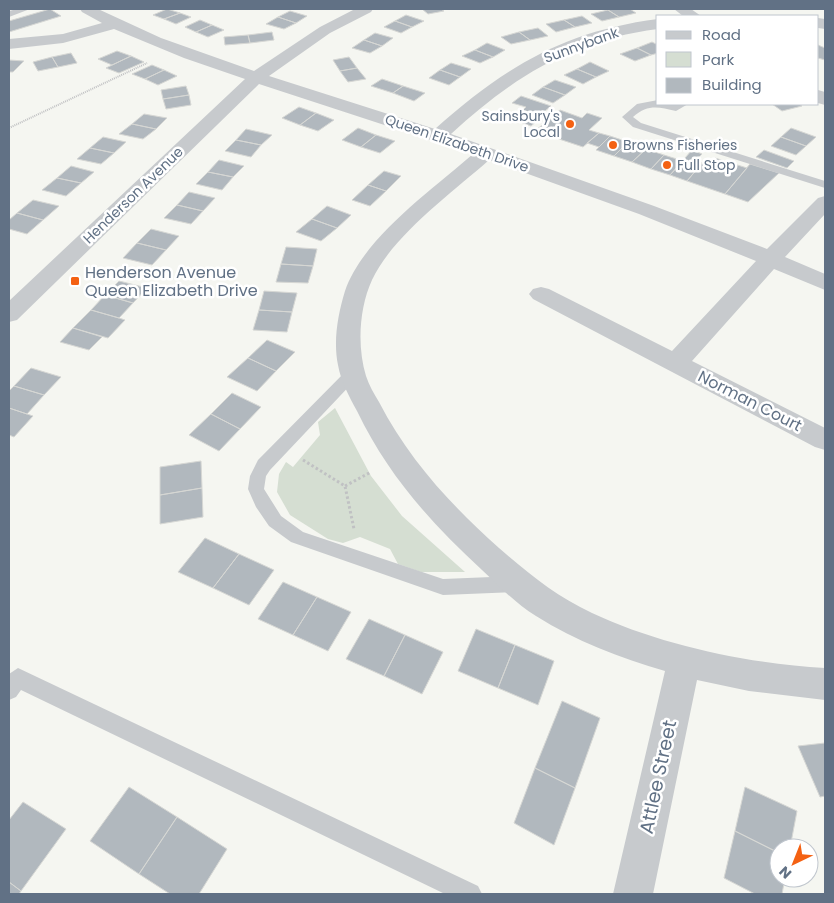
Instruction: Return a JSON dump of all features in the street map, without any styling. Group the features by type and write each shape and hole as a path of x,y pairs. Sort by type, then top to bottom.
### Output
{"street":[{"name":"Queen Elizabeth Drive","path":"87,9 176,49 439,135 710,232 825,283"},
{"name":"Henderson Avenue","path":"9,314 258,76 325,30 366,9"},
{"path":"9,44 32,44 62,40 115,23"},
{"name":"Sunnybank","path":"439,135 478,100 501,83 534,63 560,50 601,35 656,24"},
{"path":"487,152 407,223 377,255 361,281 351,316 349,344 352,374 379,430 409,477 454,526 518,584 554,610 607,636 684,660 739,675 825,684"},
{"name":"Norman Court","path":"675,363 825,202"},
{"name":"Norman Court","path":"541,294 825,440"},
{"name":"Attlee Street","path":"633,894 684,660"}],"lane":[{"path":"9,14 26,9"},
{"path":"656,103 651,103 634,110 627,117 636,125 825,185"},
{"path":"666,105 676,108 681,105"},
{"path":"352,374 264,465 258,476 256,489 275,521 297,537 443,587 518,584"},
{"path":"9,690 18,678 470,894"}],"path":[{"path":"9,128 176,49"},
{"path":"282,447 345,486 361,559"}],"green space":[{"path":"335,408 371,476 402,516 465,572 421,572 398,564 390,549 360,537 343,543 328,539 290,515 277,492 279,474 286,462 293,467 320,435 318,422"}],"building":[{"path":"50,9 61,16 9,32 9,21"},
{"path":"167,9 180,13 164,19 153,15"},
{"path":"422,9 441,9 444,11 428,14"},
{"path":"630,9 636,13 619,17 608,10"},
{"path":"608,10 619,17 602,21 591,14"},
{"path":"290,11 307,16 296,23 278,17"},
{"path":"180,13 191,17 176,24 164,19"},
{"path":"406,15 424,21 412,27 395,21"},
{"path":"582,16 592,23 575,27 564,20"},
{"path":"278,17 296,23 284,29 266,24"},
{"path":"200,20 212,25 196,32 185,27"},
{"path":"564,20 575,27 556,32 546,24"},
{"path":"395,21 412,27 401,33 384,27"},
{"path":"212,25 224,30 208,37 196,32"},
{"path":"538,28 548,36 530,40 519,32"},
{"path":"272,32 274,40 250,43 248,35"},
{"path":"519,32 530,40 511,44 501,37"},
{"path":"375,33 393,38 382,46 364,40"},
{"path":"248,35 250,43 225,45 224,37"},
{"path":"364,40 382,46 370,53 352,48"},
{"path":"652,42 656,44 656,54 651,55 637,48"},
{"path":"487,43 505,50 493,57 475,50"},
{"path":"819,45 825,48 825,60 819,58"},
{"path":"637,48 651,55 635,61 620,54"},
{"path":"475,50 493,57 480,63 462,56"},
{"path":"117,51 131,56 112,65 98,59"},
{"path":"71,53 77,63 58,67 52,57"},
{"path":"131,56 144,62 119,73 106,68"},
{"path":"52,57 58,67 38,71 33,62"},
{"path":"349,57 357,68 340,71 333,60"},
{"path":"9,60 24,61 13,72 9,72"},
{"path":"590,62 609,71 596,77 577,69"},
{"path":"451,63 471,69 460,77 440,70"},
{"path":"152,65 164,70 145,79 132,74"},
{"path":"357,68 366,79 348,82 340,71"},
{"path":"577,69 596,77 583,84 564,75"},
{"path":"164,70 177,76 158,85 145,79"},
{"path":"440,70 460,77 449,85 429,78"},
{"path":"382,79 403,86 393,93 371,86"},
{"path":"555,80 576,87 565,95 543,87"},
{"path":"186,86 189,95 163,99 161,90"},
{"path":"403,86 425,93 414,101 393,93"},
{"path":"543,87 565,95 553,103 532,95"},
{"path":"189,95 191,105 166,109 163,99"},
{"path":"521,96 551,106 539,116 523,110 526,107 512,103"},
{"path":"773,105 802,106 782,111"},
{"path":"299,107 316,113 300,125 282,118"},
{"name":"Sainsbury's Local","path":"560,110 582,118 587,113 602,118 589,130 599,133 583,147 535,131"},
{"path":"316,113 334,120 318,131 300,125"},
{"path":"522,113 539,119 531,126 515,120"},
{"path":"144,114 167,118 156,129 132,124"},
{"path":"132,124 156,129 143,139 119,134"},
{"path":"358,128 376,135 361,147 342,140"},
{"path":"791,128 816,137 806,146 781,137"},
{"path":"246,129 272,135 261,145 236,140"},
{"path":"599,133 610,136 599,147 587,143"},
{"path":"376,135 395,141 380,153 361,147"},
{"name":"Browns Fisheries","path":"610,136 628,142 614,156 596,150"},
{"path":"103,137 126,142 114,153 90,148"},
{"path":"781,137 806,146 796,155 771,146"},
{"path":"236,140 261,145 251,157 225,151"},
{"path":"628,142 646,149 632,162 614,156"},
{"path":"90,148 114,153 101,164 77,159"},
{"path":"646,149 664,155 651,169 632,162"},
{"path":"692,150 702,154 695,161 702,163 687,181 670,175"},
{"path":"764,150 794,161 787,168 756,157"},
{"name":"Full Stop","path":"664,155 683,161 670,175 651,169"},
{"path":"715,158 747,168 725,194 687,181 702,163 708,166"},
{"path":"219,160 244,166 233,177 208,172"},
{"path":"750,164 779,173 748,202 725,194"},
{"path":"71,166 94,172 81,183 57,178"},
{"path":"384,171 401,176 386,191 368,185"},
{"path":"208,172 233,177 222,190 196,184"},
{"path":"57,178 81,183 66,196 42,190"},
{"path":"368,185 386,191 370,206 352,200"},
{"path":"189,192 215,198 203,211 177,205"},
{"path":"33,200 59,206 43,220 17,213"},
{"path":"177,205 203,211 191,224 164,218"},
{"path":"327,206 351,215 337,228 312,219"},
{"path":"17,213 43,220 27,234 9,229 9,220"},
{"path":"312,219 337,228 321,241 296,232"},
{"path":"151,229 179,236 166,250 137,243"},
{"path":"137,243 166,250 152,265 123,258"},
{"path":"286,247 317,249 313,266 281,264"},
{"path":"281,264 313,266 308,283 276,282"},
{"path":"119,281 147,288 133,303 105,295"},
{"path":"264,291 297,293 292,312 259,310"},
{"path":"105,295 133,303 119,318 91,310"},
{"path":"91,310 125,320 108,338 73,328"},
{"path":"259,310 292,312 287,332 253,330"},
{"path":"73,328 102,337 89,350 60,342"},
{"path":"267,340 295,352 276,371 248,358"},
{"path":"248,358 276,371 257,391 227,377"},
{"path":"31,368 61,377 44,395 14,386"},
{"path":"14,386 44,395 27,414 9,408 9,391"},
{"path":"232,393 261,407 240,429 211,414"},
{"path":"9,408 33,416 14,437 9,435"},
{"path":"211,414 240,429 219,451 189,435"},
{"path":"201,461 202,488 160,495 160,467"},
{"path":"202,488 203,517 160,524 160,495"},
{"path":"205,538 239,554 213,588 178,572"},
{"path":"239,554 274,570 249,605 213,588"},
{"path":"283,582 317,597 293,635 258,619"},
{"path":"317,597 351,612 328,651 293,635"},
{"path":"369,619 405,635 384,676 346,659"},
{"path":"476,629 515,645 498,688 458,671"},
{"path":"405,635 443,652 422,694 384,676"},
{"path":"515,645 554,661 538,705 498,688"},
{"path":"562,701 600,718 575,788 535,768"},
{"path":"825,743 825,796 820,797 798,746"},
{"path":"535,768 575,788 554,845 514,823"},
{"path":"129,787 177,817 139,874 90,841"},
{"path":"745,787 797,811 792,838 769,838 769,848 735,831"},
{"path":"23,802 66,829 21,891 9,882 9,820"},
{"path":"177,817 227,849 199,894 170,894 139,874"},
{"path":"735,831 769,848 769,888 783,888 782,894 755,894 724,878"},
{"path":"9,882 21,891 19,894 9,894"}],"place":[{"name":"Sainsbury's Local","path":"570,124"},
{"name":"Browns Fisheries","path":"613,145"},
{"name":"Full Stop","path":"667,165"},
{"name":"Henderson Avenue Queen Elizabeth Drive","path":"75,281"}]}
